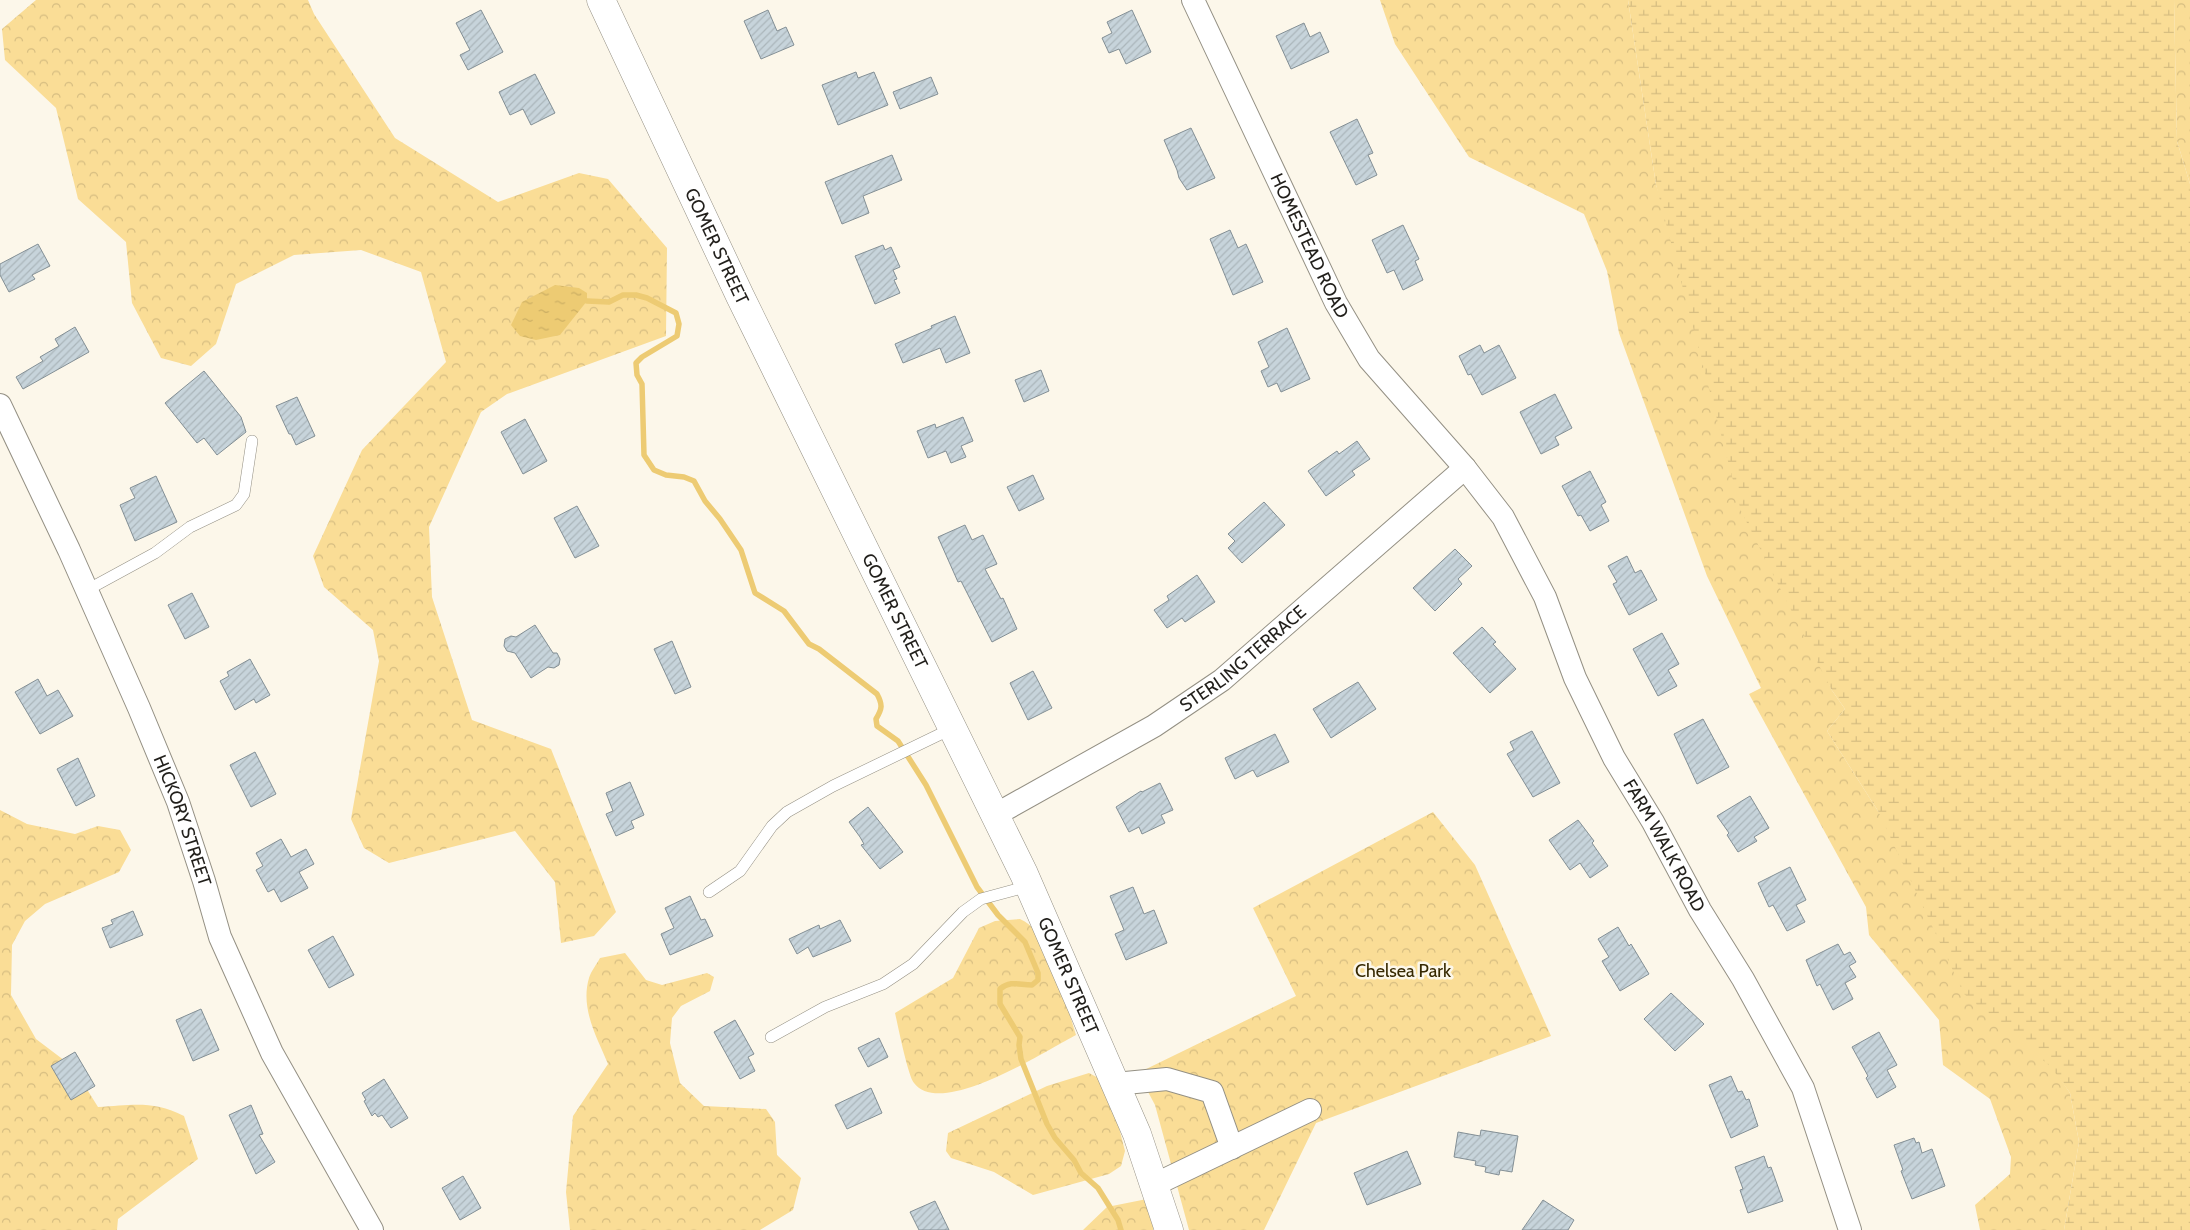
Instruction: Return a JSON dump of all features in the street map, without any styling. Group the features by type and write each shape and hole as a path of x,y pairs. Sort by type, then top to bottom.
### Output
{"street":[{"name":"GOMER STREET","path":"601,0 740,296 1029,886 1137,1134 1169,1230"},
{"name":"HOMESTEAD ROAD","path":"1193,0 1336,303 1369,359 1465,468"},
{"name":"HICKORY STREET","path":"0,405 87,590 178,802 220,936 272,1053 372,1230"},
{"name":"STERLING TERRACE","path":"995,815 1154,726 1222,680 1465,468"},
{"name":"FARM WALK ROAD","path":"1465,468 1503,517 1545,597 1575,678 1614,758 1653,822 1700,910 1743,979 1803,1088 1850,1230"},
{"path":"1115,1084 1167,1079 1212,1092 1232,1148"},
{"path":"1154,1185 1310,1110"}],"lane":[{"path":"87,590 155,553 190,527 236,505 244,494 252,441"},
{"path":"710,892 740,871 772,826 787,812 833,786 952,728"},
{"path":"771,1037 825,1007 883,984 913,964 963,912 981,899 1029,886"}],"green space":[{"path":"36,0 308,0 314,14 395,138 498,202 579,173 608,179 667,248 666,336 507,394 481,412 429,527 432,597 472,720 551,749 616,912 594,936 561,943 555,882 515,831 389,863 364,848 351,819 379,661 373,630 324,587 313,556 362,450 446,362 421,272 361,250 294,255 236,284 216,344 191,366 161,358 132,303 126,242 78,199 56,108 5,60 2,29"},
{"path":"1380,0 1628,0 1656,185 1831,689 1845,709 1827,731 1878,811 2070,1093 2079,1142 2064,1230 1980,1230 1975,1205 2010,1174 2011,1157 1990,1099 1943,1065 1939,1020 1869,935 1866,907 1749,694 1761,688 1707,576 1619,333 1607,271 1584,214 1469,157 1395,44"},
{"path":"1628,0 2174,0 2177,141 2190,184 2190,1230 2064,1230 2079,1142 2070,1093 2051,1067 1964,994 1878,811 1827,731 1845,709 1831,689 1741,511 1656,185"},
{"path":"2174,0 2190,0 2190,184 2177,141"},
{"path":"0,810 27,824 75,834 98,826 120,830 131,850 119,872 45,904 25,921 12,945 11,995 36,1039 73,1067 98,1107 152,1106 184,1116 198,1159 118,1219 117,1230 0,1230"},
{"name":"Chelsea Park","path":"1433,812 1475,865 1551,1036 1316,1123 1264,1230 1189,1230 1155,1105 1138,1073 1296,996 1253,908"},
{"path":"1020,919 1031,926 1049,953 1076,1035 1018,1067 969,1088 946,1093 927,1092 914,1083 912,1079 895,1013 953,978 979,928 995,921"},
{"path":"625,953 646,980 662,985 707,973 714,977 710,991 681,1006 672,1018 670,1043 680,1083 704,1106 766,1109 775,1122 777,1155 801,1178 793,1210 760,1230 570,1230 566,1192 573,1116 608,1064 588,1012 587,989 589,978 600,958"},
{"path":"1089,1073 1104,1081 1109,1089 1125,1151 1121,1166 1109,1174 1033,1195 994,1172 951,1158 946,1151 948,1133 1047,1086"},
{"path":"1147,1199 1154,1223 1153,1230 1083,1230 1107,1207"}],"water":[{"path":"555,285 579,288 587,293 587,301 560,335 536,340 520,336 511,325 522,302"}],"building":[{"path":"481,10 503,52 468,70 460,55 470,50 456,23"},
{"path":"768,10 777,31 786,27 794,45 761,59 744,21"},
{"path":"1132,10 1151,52 1126,64 1119,49 1109,53 1102,38 1112,33 1107,22"},
{"path":"1304,23 1310,37 1320,32 1329,52 1291,69 1276,36"},
{"path":"856,72 858,78 874,72 888,105 838,125 822,85"},
{"path":"535,74 555,113 531,125 523,109 510,115 499,92"},
{"path":"931,77 938,94 900,109 893,92"},
{"path":"1357,119 1373,153 1368,155 1377,175 1356,185 1330,132"},
{"path":"1191,128 1215,178 1187,190 1179,178 1164,140"},
{"path":"892,155 902,180 863,196 869,213 842,224 825,182"},
{"path":"1403,225 1419,259 1415,261 1423,280 1403,290 1394,270 1387,273 1372,240"},
{"path":"1230,230 1238,248 1246,244 1263,282 1233,295 1210,239"},
{"path":"38,244 50,266 32,275 35,279 9,292 0,275 0,264"},
{"path":"883,245 885,250 891,247 900,267 893,270 897,279 894,280 900,293 875,304 855,256"},
{"path":"955,316 970,353 946,363 940,348 903,363 895,344"},
{"path":"75,327 89,352 23,389 16,377 43,361 40,357 59,346 55,339"},
{"path":"1287,328 1310,379 1281,392 1277,383 1268,387 1261,371 1269,367 1258,342"},
{"path":"1480,345 1484,353 1499,345 1516,378 1482,395 1471,374 1468,375 1459,356"},
{"path":"1041,370 1049,391 1024,402 1015,380"},
{"path":"204,371 241,417 246,432 217,455 204,438 197,443 165,403"},
{"path":"1555,394 1572,428 1555,437 1559,445 1541,454 1520,412"},
{"path":"297,397 315,436 296,445 276,406"},
{"path":"963,417 973,441 961,446 966,457 951,463 946,451 928,458 917,431 935,424 936,428"},
{"path":"525,419 547,461 523,474 501,432"},
{"path":"1357,441 1370,459 1352,471 1355,475 1326,496 1308,471 1337,451 1339,454"},
{"path":"1590,471 1606,502 1601,505 1609,521 1590,531 1581,515 1578,516 1562,486"},
{"path":"1033,475 1044,499 1019,511 1007,487"},
{"path":"156,476 177,522 135,541 120,505 135,498 130,488"},
{"path":"1264,502 1285,525 1242,563 1228,548 1235,541 1228,534"},
{"path":"577,506 599,546 575,558 554,518"},
{"path":"965,525 972,540 983,535 997,564 985,569 1001,599 1003,598 1017,629 992,642 961,581 958,582 938,537"},
{"path":"1455,549 1472,566 1458,579 1462,584 1435,611 1413,588"},
{"path":"1627,556 1635,573 1641,570 1657,600 1629,615 1613,584 1617,582 1608,566"},
{"path":"1197,575 1215,602 1185,622 1182,618 1167,628 1154,610 1169,600 1167,596"},
{"path":"192,593 209,627 185,639 168,605"},
{"path":"535,625 553,653 557,653 560,659 559,665 554,668 548,667 531,678 515,653 507,651 504,646 505,639 511,636 516,637"},
{"path":"1482,627 1496,642 1493,644 1516,669 1490,693 1453,653"},
{"path":"1662,633 1679,664 1668,670 1677,686 1658,696 1633,649"},
{"path":"672,641 691,687 675,694 654,649"},
{"path":"250,659 270,695 256,703 254,699 235,710 220,681 229,676 227,672"},
{"path":"1033,671 1052,708 1028,720 1010,683"},
{"path":"38,679 47,696 58,690 73,716 40,734 15,692"},
{"path":"1358,682 1376,709 1331,738 1313,709"},
{"path":"1703,719 1729,767 1697,784 1674,734"},
{"path":"1532,731 1560,783 1533,797 1507,754 1514,750 1510,742"},
{"path":"1275,734 1289,762 1257,777 1253,770 1235,779 1225,758"},
{"path":"255,752 276,794 251,807 230,765"},
{"path":"78,758 95,796 76,806 57,769"},
{"path":"630,782 644,815 631,821 634,828 616,836 606,814 613,811 606,793"},
{"path":"1160,783 1173,810 1161,815 1165,823 1142,834 1139,827 1129,832 1116,807 1141,791"},
{"path":"1750,796 1769,828 1754,837 1757,841 1738,852 1727,835 1729,833 1717,816"},
{"path":"868,807 903,852 880,869 861,845 864,844 849,822"},
{"path":"1578,820 1594,841 1592,843 1608,866 1590,878 1580,863 1570,870 1549,840"},
{"path":"281,839 291,857 306,849 314,864 299,872 308,888 281,902 274,889 268,892 256,870 263,866 256,853"},
{"path":"1790,867 1806,900 1796,905 1805,922 1787,931 1773,905 1769,907 1758,883"},
{"path":"1133,887 1144,914 1154,910 1167,943 1126,960 1115,934 1124,930 1110,896"},
{"path":"690,896 701,920 705,919 713,936 670,955 661,934 674,928 665,908"},
{"path":"133,911 143,935 110,948 102,928 113,924 111,920"},
{"path":"840,920 851,941 813,957 808,947 797,954 789,939 819,925 820,929"},
{"path":"1618,927 1649,974 1620,991 1602,961 1609,957 1598,939"},
{"path":"333,936 354,975 329,988 308,950"},
{"path":"1838,944 1844,955 1850,952 1856,962 1849,966 1856,977 1845,983 1853,999 1833,1010 1820,984 1817,986 1806,960"},
{"path":"1671,993 1704,1024 1675,1051 1644,1019"},
{"path":"201,1009 219,1050 193,1061 176,1020"},
{"path":"735,1020 754,1054 748,1057 755,1071 740,1079 714,1032"},
{"path":"1879,1032 1897,1065 1887,1070 1896,1087 1877,1098 1866,1078 1868,1076 1852,1047"},
{"path":"879,1038 888,1057 868,1067 858,1048"},
{"path":"75,1052 95,1086 71,1100 51,1066"},
{"path":"1731,1076 1738,1092 1742,1091 1746,1100 1749,1099 1758,1126 1731,1138 1709,1085"},
{"path":"384,1079 408,1118 391,1128 382,1115 378,1117 375,1113 372,1116 362,1093"},
{"path":"871,1088 882,1113 847,1129 835,1105"},
{"path":"251,1105 263,1134 259,1135 275,1162 256,1174 229,1115"},
{"path":"1481,1130 1518,1136 1512,1172 1500,1170 1499,1175 1485,1172 1486,1167 1475,1165 1476,1161 1454,1157 1458,1132 1480,1136"},
{"path":"1914,1138 1916,1143 1919,1142 1922,1153 1932,1149 1945,1186 1912,1199 1901,1171 1903,1170 1894,1145"},
{"path":"1407,1151 1421,1184 1367,1205 1354,1173"},
{"path":"1764,1156 1768,1168 1771,1167 1783,1201 1748,1213 1740,1190 1743,1189 1735,1167"},
{"path":"463,1176 481,1208 460,1220 442,1188"},
{"path":"1543,1200 1574,1220 1568,1230 1522,1230"},
{"path":"935,1201 949,1230 919,1230 910,1212"}],"waterway":[{"path":"587,301 609,302 623,295 636,295 647,298 676,313 679,324 677,336 642,357 636,363 637,375 642,384 644,455 654,470 666,475 684,477 694,481 705,501 741,550 755,593 784,611 809,644 819,649 877,694 881,707 876,719 877,726 898,741 926,785 977,887 998,915 1025,942 1038,973 1038,980 1032,985 1012,984 1004,986 1000,989 1000,1004 1020,1037 1021,1059 1047,1124 1055,1138 1074,1160 1081,1173 1098,1188 1118,1220 1121,1230"}]}
